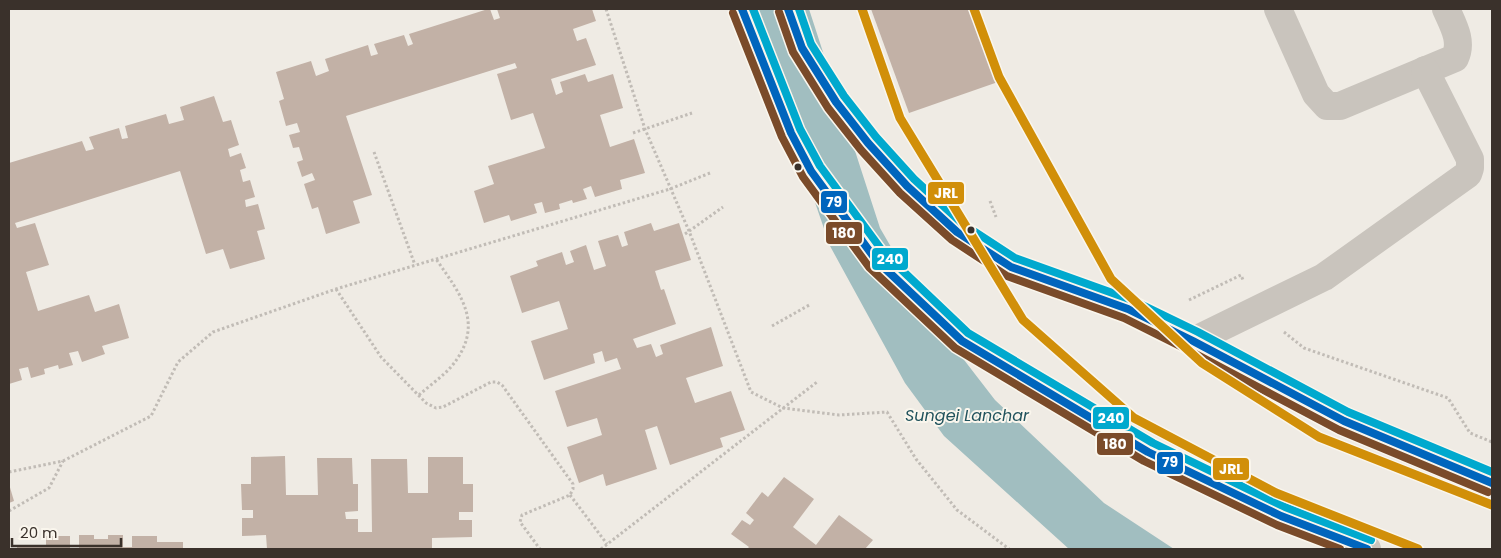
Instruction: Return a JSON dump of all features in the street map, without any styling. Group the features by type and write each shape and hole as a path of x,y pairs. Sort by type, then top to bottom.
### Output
{"street":[{"path":"742,9 791,133 811,171 876,260 962,341 1148,452 1280,516 1367,549"},
{"path":"788,9 802,48 836,102 868,143 906,186 958,232 1011,267 1128,309 1193,340 1344,421 1492,483"},
{"path":"1278,9 1316,94 1327,106 1340,106 1455,58 1459,50 1458,39 1446,9"},
{"path":"1193,340 1324,277 1468,174 1470,159 1425,70"}],"path":[{"path":"606,9 645,129 689,231 751,392 784,408 839,415 886,412 916,459 957,510 1009,549"},
{"path":"633,133 692,114"},
{"path":"374,152 415,265"},
{"path":"9,472 63,461 151,416 178,362 213,332 336,289 670,189 710,173"},
{"path":"685,234 723,207"},
{"path":"419,395 451,367 462,350 469,327 467,311 460,296 436,259"},
{"path":"336,289 381,357 431,406 436,408 443,407 491,382 497,382 502,385 573,484 570,495 522,515 520,518 520,522 540,549"},
{"path":"772,326 811,304"},
{"path":"600,549 817,382"},
{"path":"9,511 49,488 63,461"},
{"path":"570,495 607,544"}],"water":[{"name":"Sungei Lanchar","path":"742,9 809,9 880,228 934,321 995,400 1104,503 1174,549 1069,549 944,436 905,383 830,246 787,121"}],"building":[{"path":"490,9 494,20 500,18 497,9 592,9 596,21 573,29 577,41 586,38 596,65 551,79 556,95 563,92 560,82 585,74 588,82 613,74 623,108 600,115 610,147 634,139 645,173 620,180 622,189 595,197 591,186 583,189 587,199 573,203 572,200 559,204 560,209 545,213 542,202 534,204 537,213 511,221 509,215 484,223 474,191 494,184 488,166 545,148 533,113 511,120 497,74 517,68 515,63 346,116 372,195 353,201 360,223 326,234 318,207 312,209 304,184 315,180 312,173 302,177 297,162 303,160 299,147 293,148 289,135 300,132 297,123 286,126 279,101 284,99 276,72 311,61 316,76 329,71 325,59 368,45 371,56 378,54 374,44 404,35 408,46 413,44 409,34"},
{"path":"871,9 972,9 998,82 909,113"},
{"path":"214,96 223,122 231,120 239,145 228,149 230,157 241,153 246,168 240,170 243,182 250,180 255,197 245,200 246,207 258,204 265,229 257,231 265,259 230,269 223,249 206,254 180,171 15,223 17,228 35,223 49,265 26,272 38,311 89,295 95,312 119,304 129,338 102,346 105,354 82,362 78,351 69,353 73,365 59,369 58,365 44,369 45,374 31,378 28,367 19,369 22,380 9,384 9,163 82,141 86,151 94,149 89,137 119,128 122,139 128,138 125,126 166,114 169,124 184,120 180,107"},
{"path":"651,223 654,231 679,223 691,260 655,271 661,290 664,289 676,324 633,339 637,348 651,344 656,357 663,354 660,345 711,327 723,366 686,378 695,403 731,391 745,430 720,438 723,447 670,465 657,426 645,430 657,469 606,486 603,474 579,483 567,447 602,435 597,418 567,427 555,391 621,369 617,358 605,362 602,351 593,354 595,363 544,380 531,341 568,329 559,301 522,313 510,276 538,266 536,261 562,252 566,265 574,262 570,251 586,245 594,270 606,266 598,241 618,235 622,247 628,245 624,232"},
{"path":"285,456 286,495 318,495 317,458 352,458 353,484 358,484 358,511 345,512 346,519 358,519 358,532 372,532 371,459 407,459 408,493 428,493 428,457 463,457 463,484 473,484 473,512 459,512 459,520 472,520 472,537 432,538 432,549 267,549 266,535 242,536 242,518 253,518 253,510 242,510 241,484 251,484 251,457"},
{"path":"784,477 814,499 793,527 816,545 839,515 873,540 865,549 747,549 749,547 731,534 742,520 750,525 754,520 746,513 762,492 768,497"},
{"path":"9,484 14,501 9,503"},
{"path":"79,535 94,535 94,539 108,539 108,535 123,535 123,547 132,547 132,536 157,536 157,542 183,542 183,549 79,549"},
{"path":"46,536 70,536 70,549 17,549 17,545 46,545"}],"transit line":[{"name":"79","path":"742,9 791,133 811,171 876,260 962,341 1148,452 1281,516 1367,549"},
{"name":"240","path":"753,9 800,129 820,166 884,253 968,333 1153,443 1285,507 1371,540"},
{"name":"79","path":"788,9 802,48 836,102 868,143 907,186 957,232 1011,267 1128,309 1193,341 1344,421 1492,483"},
{"name":"240","path":"799,9 811,44 844,96 876,137 914,179 963,224 1015,258 1132,300 1198,332 1348,412 1492,472"},
{"name":"JRL","path":"862,9 900,118 1023,320 1134,418 1276,493 1418,549"},
{"name":"JRL","path":"974,9 999,77 1111,279 1202,363 1319,437 1492,505"},
{"name":"180","path":"779,12 793,52 828,108 861,150 900,193 952,240 1007,276 1124,318 1339,430 1488,492"},
{"name":"180","path":"733,13 782,137 803,177 869,267 955,348 1144,461 1277,525 1340,549"}]}
